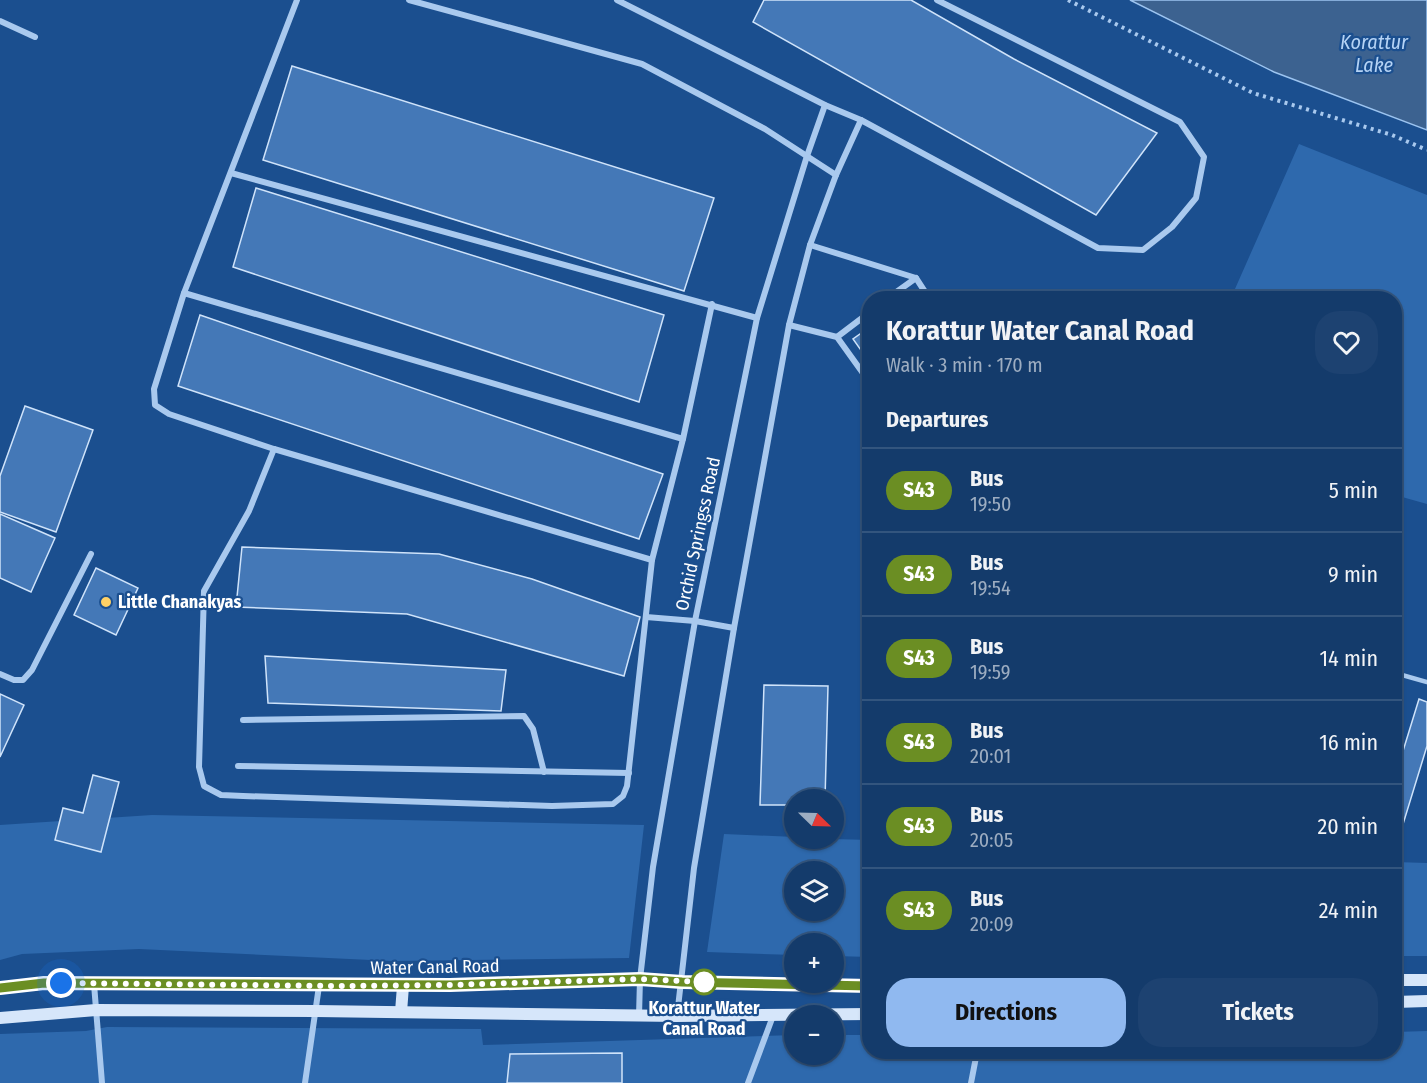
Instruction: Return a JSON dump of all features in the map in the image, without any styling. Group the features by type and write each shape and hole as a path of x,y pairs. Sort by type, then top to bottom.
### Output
{"main road":[{"name":"Water Canal Road","path":"0,988 44,983 403,986 640,979 862,986"},
{"path":"1402,980 1427,980"},
{"path":"401,1012 403,986"},
{"path":"1402,1002 1427,1001"},
{"path":"0,1017 96,1011 316,1011 639,1016 862,1014"}],"street":[{"path":"297,0 184,293 154,389 155,405 169,414 274,449 652,560"},
{"path":"409,0 642,64 765,129 836,176"},
{"path":"618,0 825,105 861,120 1098,248 1143,250 1172,227 1196,198 1204,157 1180,122 937,0"},
{"path":"0,21 35,37"},
{"name":"Orchid Springss Road","path":"639,1016 640,979 653,867 695,621 757,318 825,105"},
{"path":"677,1016 694,868 734,628 789,325 810,245 836,176 861,120"},
{"path":"231,173 757,318"},
{"path":"810,245 916,278 924,291"},
{"path":"898,291 916,278"},
{"path":"184,293 683,439"},
{"path":"274,449 249,511 204,591 199,767 204,786 221,795 552,807 613,804 623,796 627,786 652,560 683,439 712,304"},
{"path":"837,336 862,318"},
{"path":"789,325 837,336 862,372"},
{"path":"0,674 14,680 23,680 32,670 91,554"},
{"path":"646,616 734,628"},
{"path":"243,720 524,717 533,729 544,772"},
{"path":"238,766 629,773"},
{"path":"94,983 102,1083"},
{"path":"305,1083 319,986"},
{"path":"748,1083 773,1016"},
{"path":"971,1083 975,1059"}],"lane":[{"path":"1402,675 1427,682"}],"path":[{"path":"1068,0 1253,93 1392,135 1427,150"}],"shaded area":[{"path":"1299,144 1427,195 1427,504 1402,497 1402,291 1234,291"},
{"path":"152,815 644,825 629,958 392,961 139,949 22,954 0,960 0,825"},
{"path":"724,834 784,837 784,849 844,849 844,839 862,840 862,957 844,956 844,933 784,933 784,955 707,952"},
{"path":"1402,862 1427,863 1427,956 1402,956"},
{"path":"107,1027 481,1029 483,1045 784,1035 784,1065 844,1065 844,1035 862,1035 862,1059 1402,1059 1402,1032 1427,1031 1427,1083 0,1083 0,1034 86,1031"}],"water":[{"name":"Korattur Lake","path":"1130,0 1427,0 1427,130 1274,72"}],"building":[{"path":"764,0 911,0 1014,59 1157,133 1096,215 753,22"},
{"path":"292,66 714,198 684,291 263,160"},
{"path":"256,188 664,315 639,402 233,267"},
{"path":"200,315 663,474 639,539 178,386"},
{"path":"862,333 862,352 853,339"},
{"path":"25,406 93,430 56,532 0,512 0,476"},
{"path":"0,514 55,538 31,592 0,578"},
{"path":"242,547 439,554 532,579 640,617 624,676 407,614 236,607"},
{"name":"Little Chanakyas","path":"96,568 138,588 116,635 74,615"},
{"path":"265,656 506,670 501,711 268,703"},
{"path":"764,685 828,686 825,789 784,789 784,805 760,805"},
{"path":"0,694 24,705 0,757"},
{"path":"1419,699 1427,702 1427,746 1402,827 1402,754"},
{"path":"93,775 119,782 101,852 55,840 63,808 83,813"},
{"path":"622,1053 622,1083 507,1083 510,1054"}],"bus line":[{"name":"S43","path":"0,988 44,983 319,986 450,985 640,979 862,986"}],"place":[{"name":"Little Chanakyas","path":"106,602"},
{"name":"Korattur Water Canal Road","path":"704,982"}],"route":[{"path":"61,983 340,986 640,979 704,982"}]}
